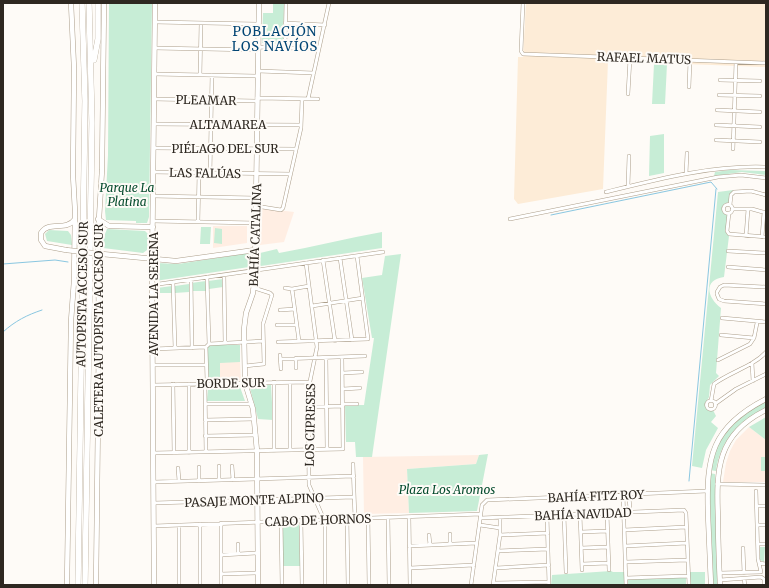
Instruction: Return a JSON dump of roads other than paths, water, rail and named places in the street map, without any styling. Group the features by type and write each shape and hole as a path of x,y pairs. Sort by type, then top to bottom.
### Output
{"highway":[{"name":"AUTOPISTA ACCESO SUR","path":"78,585 85,101 82,3"},
{"name":"AUTOPISTA ACCESO SUR","path":"85,585 92,70 89,3"},
{"path":"92,70 98,39 98,3"}],"main road":[{"name":"CALETERA AUTOPISTA ACCESO SUR","path":"67,585 71,321 75,235 73,175 74,74 71,3"},
{"name":"CALETERA AUTOPISTA ACCESO SUR","path":"96,585 100,335 98,219 102,170 104,3"},
{"name":"AVENIDA LA SERENA","path":"154,585 152,227 155,3"},
{"name":"BAHÍA CATALINA","path":"258,585 257,451 252,404 245,383 244,342 245,318 254,288 255,270 259,3"},
{"path":"75,219 71,224 65,226 46,227 40,236 42,242 46,246 66,250 152,259 185,260 255,250"},
{"path":"98,219 109,226"},
{"path":"65,226 75,235"},
{"path":"98,235 102,230 109,226 152,227"},
{"path":"711,585 707,491 708,474 712,454 723,432 740,415 766,399"},
{"path":"720,582 717,475 722,456 733,435 746,421 766,410"},
{"path":"708,474 713,472 717,475"}],"street":[{"path":"285,48 286,3"},
{"path":"308,99 329,3"},
{"name":"RAFAEL MATUS","path":"524,3 522,54 766,63"},
{"path":"155,22 258,24"},
{"path":"200,75 201,23"},
{"path":"285,23 325,24"},
{"path":"155,48 319,49"},
{"path":"628,94 630,58"},
{"path":"689,87 690,60"},
{"path":"733,149 736,62"},
{"path":"154,74 212,75 314,73"},
{"path":"210,173 212,75"},
{"path":"720,80 760,81"},
{"path":"719,95 760,96"},
{"name":"PLEAMAR","path":"154,99 318,99"},
{"path":"256,206 282,209 301,125 302,99"},
{"path":"717,110 760,112"},
{"name":"ALTAMAREA","path":"154,124 301,125"},
{"path":"716,125 760,127"},
{"path":"716,140 760,142"},
{"name":"PIÉLAGO DEL SUR","path":"154,148 296,149"},
{"path":"686,174 687,153"},
{"path":"628,186 629,156"},
{"path":"606,192 686,174 730,167 766,167"},
{"name":"LAS FALÚAS","path":"153,172 291,174"},
{"path":"198,222 199,173"},
{"path":"510,219 718,177 741,175 766,178"},
{"path":"732,209 730,205 731,195 734,192 766,194"},
{"path":"153,196 256,198"},
{"path":"729,213 725,212 724,208 725,205 730,205"},
{"path":"746,236 748,208"},
{"path":"748,208 765,212 764,237 728,234 729,213 732,209 748,208"},
{"path":"153,221 256,223"},
{"path":"728,251 766,254"},
{"path":"152,285 383,252"},
{"path":"278,342 368,339 357,256"},
{"path":"340,258 352,340"},
{"path":"323,260 335,341"},
{"name":"LOS CIPRESES","path":"306,263 317,341 316,358 309,382 309,478 310,488 324,520 325,585"},
{"path":"728,267 766,270"},
{"path":"224,275 225,343"},
{"path":"206,452 205,404 207,277"},
{"path":"190,280 192,348"},
{"path":"173,282 175,348"},
{"path":"766,287 726,284 720,287 717,293 719,299 724,301 766,304"},
{"path":"285,288 292,289 309,286"},
{"path":"245,366 263,365 263,321 272,294 254,288"},
{"path":"292,289 299,341"},
{"path":"312,306 363,298"},
{"path":"280,310 294,309"},
{"path":"722,318 754,321 757,323 766,322"},
{"path":"718,360 748,345 754,338 757,323"},
{"path":"277,325 297,324"},
{"path":"721,335 754,338"},
{"path":"153,349 192,348 225,343 263,341"},
{"path":"766,352 752,363 732,372 714,384 711,401 707,403 707,408 712,409 715,404 766,374"},
{"path":"280,355 281,369"},
{"path":"281,359 365,356"},
{"path":"296,358 296,368"},
{"path":"326,358 327,449"},
{"path":"154,453 344,448 342,358"},
{"path":"752,363 753,381"},
{"path":"153,365 206,365"},
{"path":"343,373 362,372"},
{"path":"274,382 274,451"},
{"path":"290,382 290,450"},
{"name":"BORDE SUR","path":"153,385 309,382"},
{"path":"173,384 174,453"},
{"path":"189,384 189,453"},
{"path":"343,389 360,388"},
{"path":"711,401 715,404"},
{"path":"205,404 252,404"},
{"path":"308,407 356,404"},
{"path":"205,420 254,419"},
{"path":"205,436 256,435"},
{"path":"353,464 355,519"},
{"path":"219,466 219,480"},
{"path":"232,466 233,480"},
{"path":"199,467 199,481"},
{"path":"178,468 179,481"},
{"path":"154,482 354,476"},
{"path":"717,484 766,485"},
{"name":"BAHÍA FITZ ROY","path":"481,516 484,502 488,500 707,491"},
{"path":"720,573 760,573 756,491"},
{"path":"623,494 626,585"},
{"path":"629,494 630,512"},
{"name":"PASAJE MONTE ALPINO","path":"154,503 354,497"},
{"path":"757,506 766,506"},
{"name":"BAHÍA NAVIDAD","path":"481,516 500,518 624,512 685,511 686,527"},
{"path":"607,513 609,570"},
{"path":"580,514 582,570"},
{"path":"564,515 566,572"},
{"path":"471,585 481,516"},
{"name":"CABO DE HORNOS","path":"154,526 368,518 481,516"},
{"path":"500,518 500,535 494,584 549,583 547,516"},
{"path":"409,517 410,585"},
{"path":"368,518 369,585"},
{"path":"388,518 389,585"},
{"path":"347,519 348,585"},
{"path":"281,521 282,585"},
{"path":"301,521 302,585"},
{"path":"220,523 221,585"},
{"path":"200,524 200,585"},
{"path":"179,525 180,585"},
{"path":"480,525 500,528"},
{"path":"757,525 766,525"},
{"path":"624,530 686,527 689,585"},
{"path":"581,532 607,531"},
{"path":"500,535 548,533"},
{"path":"450,534 450,544"},
{"path":"430,535 430,545"},
{"path":"409,546 477,543"},
{"path":"625,546 687,543"},
{"path":"238,544 238,554"},
{"path":"758,544 766,544"},
{"path":"582,548 608,547"},
{"path":"743,548 744,573"},
{"path":"498,551 548,549"},
{"path":"221,555 258,553"},
{"path":"626,562 688,560"},
{"path":"582,564 608,563"},
{"path":"759,563 766,564"},
{"path":"410,568 474,565"},
{"path":"496,568 549,565"},
{"path":"221,574 258,573"},
{"path":"626,578 688,576"},
{"path":"720,582 762,577 764,585"},
{"path":"744,579 745,585"}],"waterway":[{"path":"551,215 711,182 717,189"},
{"path":"689,481 716,189"},
{"path":"3,264 55,260 68,262"},
{"path":"3,332 21,319 42,310"}],"district":[{"name":"POBLACIÓN LOS NAVÍOS","path":"275,38"}],"park label":[{"name":"Parque La Platina","path":"127,194"},
{"name":"Plaza Los Aromos","path":"447,489"}]}
